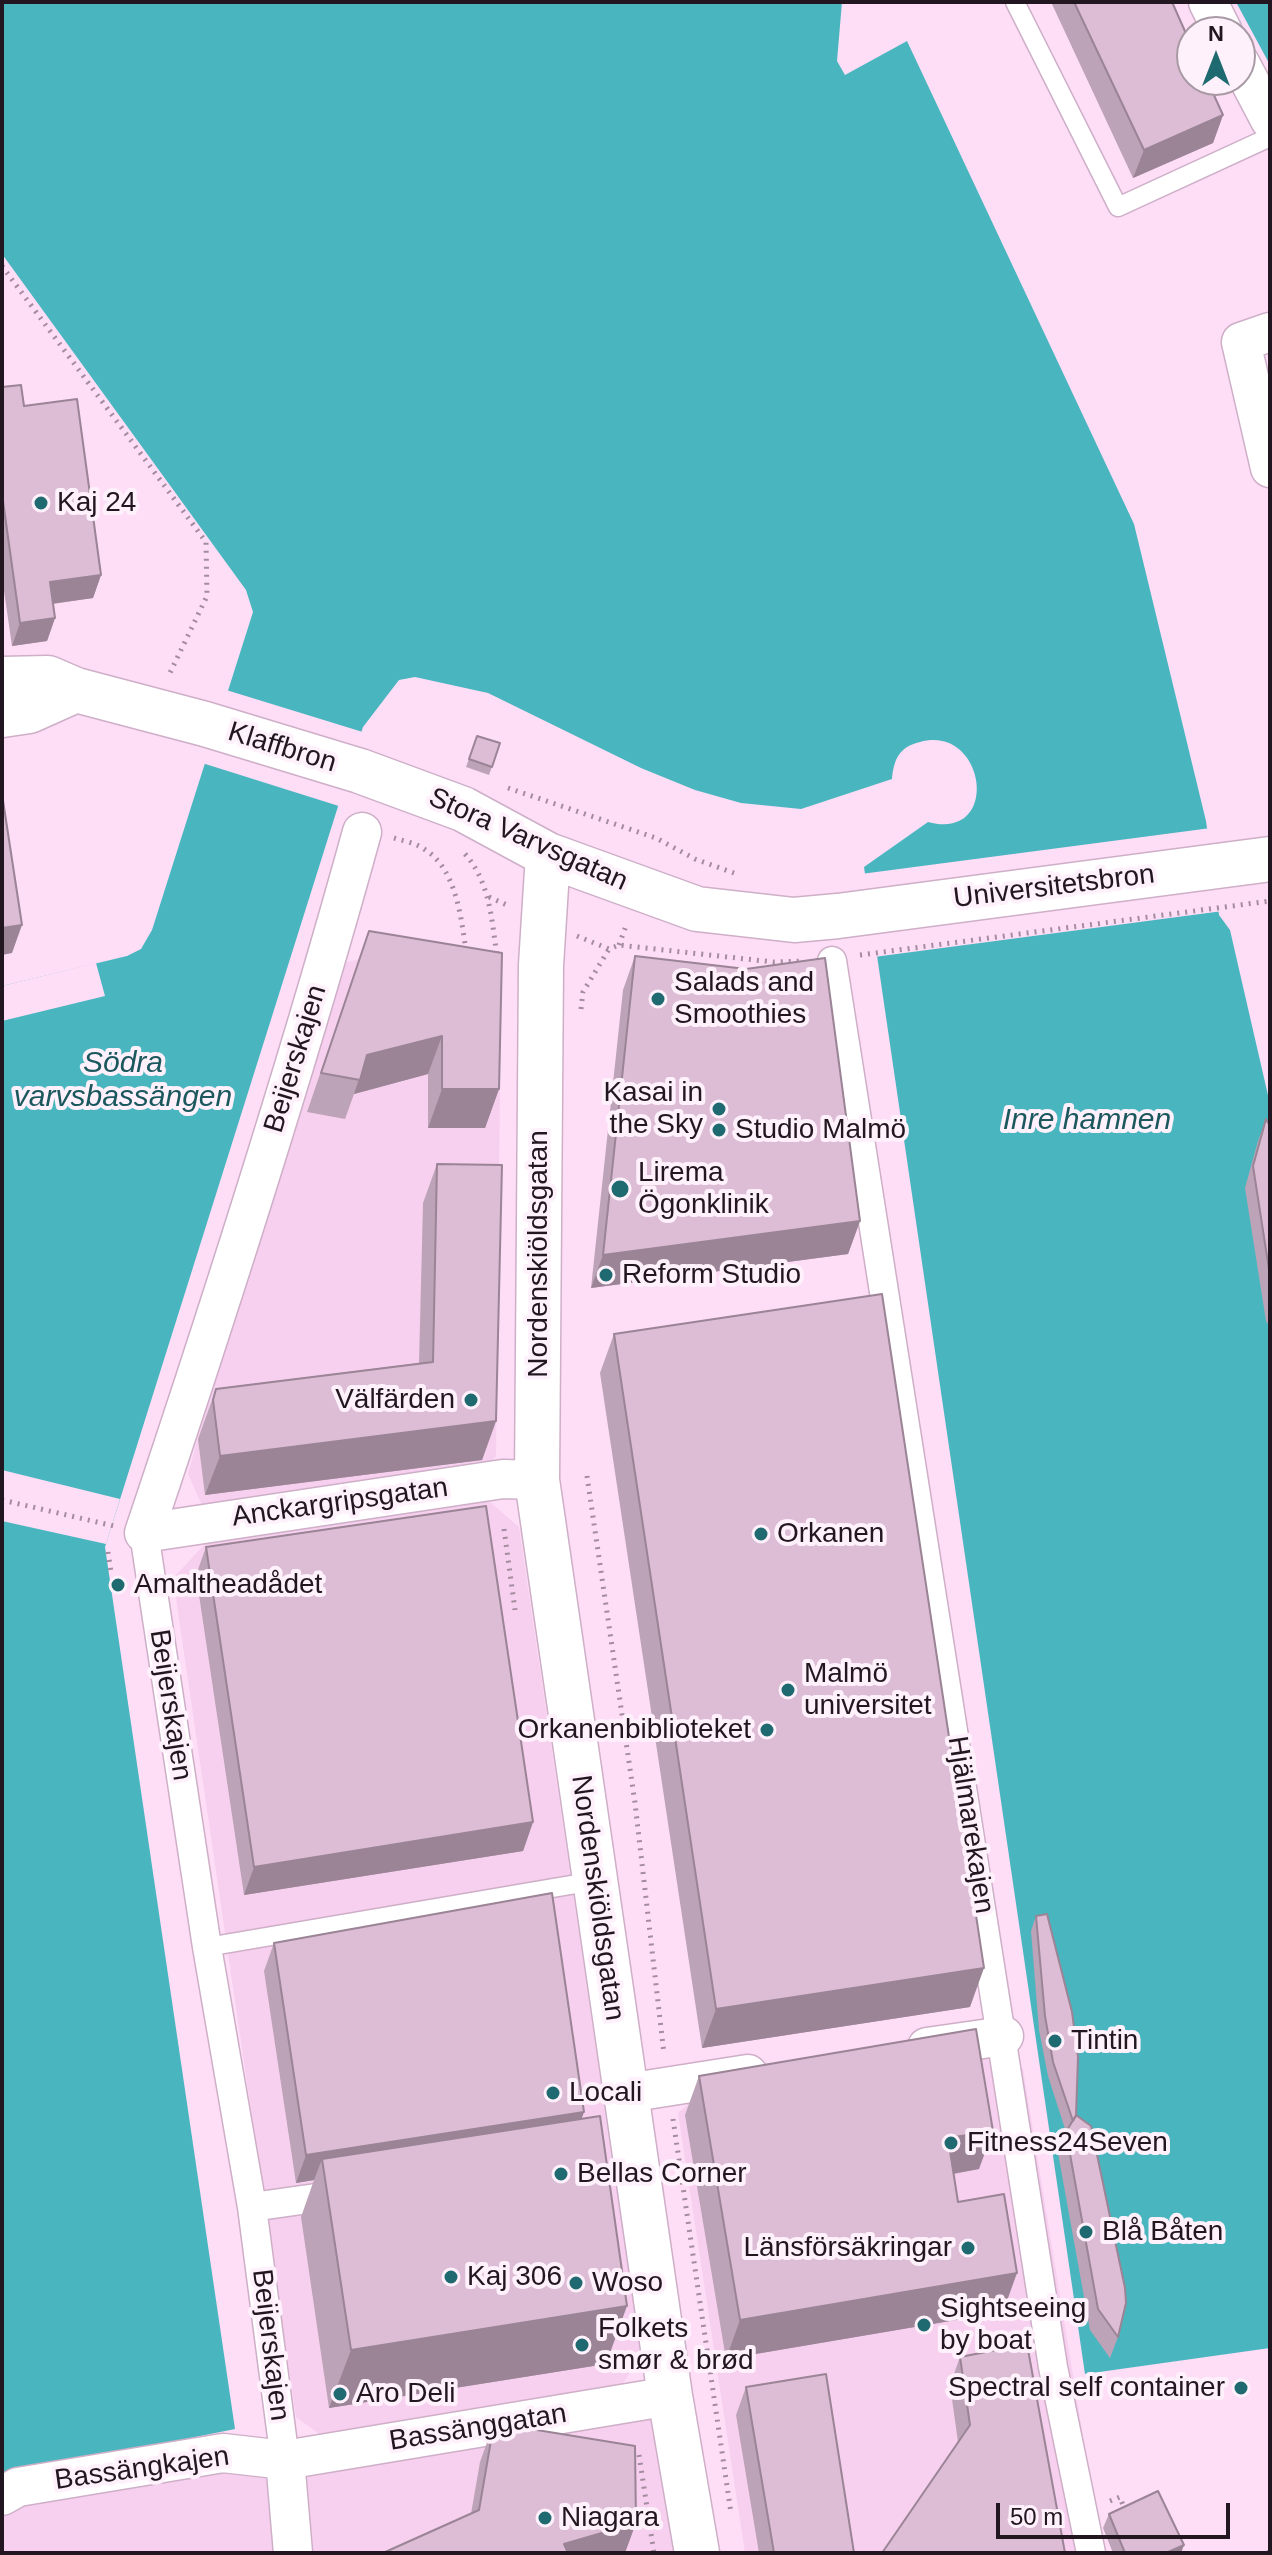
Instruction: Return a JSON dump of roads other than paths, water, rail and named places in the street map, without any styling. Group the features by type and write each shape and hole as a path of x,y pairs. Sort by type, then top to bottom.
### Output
{"street":[{"path":"1256,93 1270,120"},
{"path":"1270,332 1241,342 1270,468"},
{"path":"2,679 48,678 76,690"},
{"path":"2,715 29,711 76,690"},
{"name":"Klaffbron","path":"76,690 205,724 360,771"},
{"name":"Stora Varvsgatan","path":"360,771 463,809 548,855 697,909 854,928"},
{"name":"Beijerskajen","path":"285,2460 252,2207 207,1947 144,1533 347,946 362,832"},
{"name":"Nordenskiöldsgatan","path":"548,855 541,965 537,1480 594,1881 647,2090 670,2396 697,2553"},
{"name":"Universitetsbron","path":"854,928 1228,885 1270,859"},
{"name":"Hjälmarekajen","path":"832,961 1068,2453 1091,2553"},
{"name":"Anckargripsgatan","path":"144,1533 503,1479 537,1480"},
{"path":"897,2052 1004,2036"},
{"path":"647,2090 790,2068"},
{"path":"252,2207 375,2189"},
{"name":"Bassänggatan","path":"285,2460 670,2396"},
{"name":"Bassängkajen","path":"2,2496 18,2487 223,2453 285,2460"},
{"path":"285,2460 293,2553"}],"lane":[{"path":"1015,2 1118,207 1270,137"},
{"path":"207,1947 594,1881"}],"water":[{"path":"2,2 842,2 837,61 845,75 907,41 1134,524 1206,821 1219,915 1230,930 1270,1104 1270,2348 1085,2374 864,867 928,822 952,824 967,815 975,801 976,783 971,765 960,750 942,741 920,742 902,751 894,765 892,779 801,809 741,803 695,790 641,768 488,693 415,677 399,680 363,727 105,1547 235,2429 2,2476 2,986 127,956 141,949 152,930 253,612 246,590 2,254"},
{"path":"1236,2 1270,2 1270,65 1256,39 1256,16 1244,16"}],"place":[{"name":"Kaj 24","path":"41,503"},
{"name":"Salads and Smoothies","path":"658,999"},
{"name":"Kasai in the Sky","path":"719,1109"},
{"name":"Studio Malmö","path":"719,1130"},
{"name":"Lirema Ögonklinik","path":"620,1189"},
{"name":"Reform Studio","path":"606,1275"},
{"name":"Välfärden","path":"471,1400"},
{"name":"Orkanen","path":"761,1534"},
{"name":"Amaltheadådet","path":"118,1585"},
{"name":"Malmö universitet","path":"788,1690"},
{"name":"Orkanenbiblioteket","path":"767,1730"},
{"name":"Tintin","path":"1055,2041"},
{"name":"Locali","path":"553,2093"},
{"name":"Fitness24Seven","path":"951,2143"},
{"name":"Bellas Corner","path":"561,2174"},
{"name":"Blå Båten","path":"1086,2232"},
{"name":"Länsförsäkringar","path":"968,2248"},
{"name":"Kaj 306","path":"451,2277"},
{"name":"Woso","path":"576,2283"},
{"name":"Sightseeing by boat","path":"924,2325"},
{"name":"Folkets smør & brød","path":"582,2345"},
{"name":"Spectral self container","path":"1241,2388"},
{"name":"Aro Deli","path":"340,2394"},
{"name":"Niagara","path":"545,2518"}],"water label":[{"name":"Södra varvsbassängen","path":"123,1081"},
{"name":"Inre hamnen","path":"1087,1121"}]}
